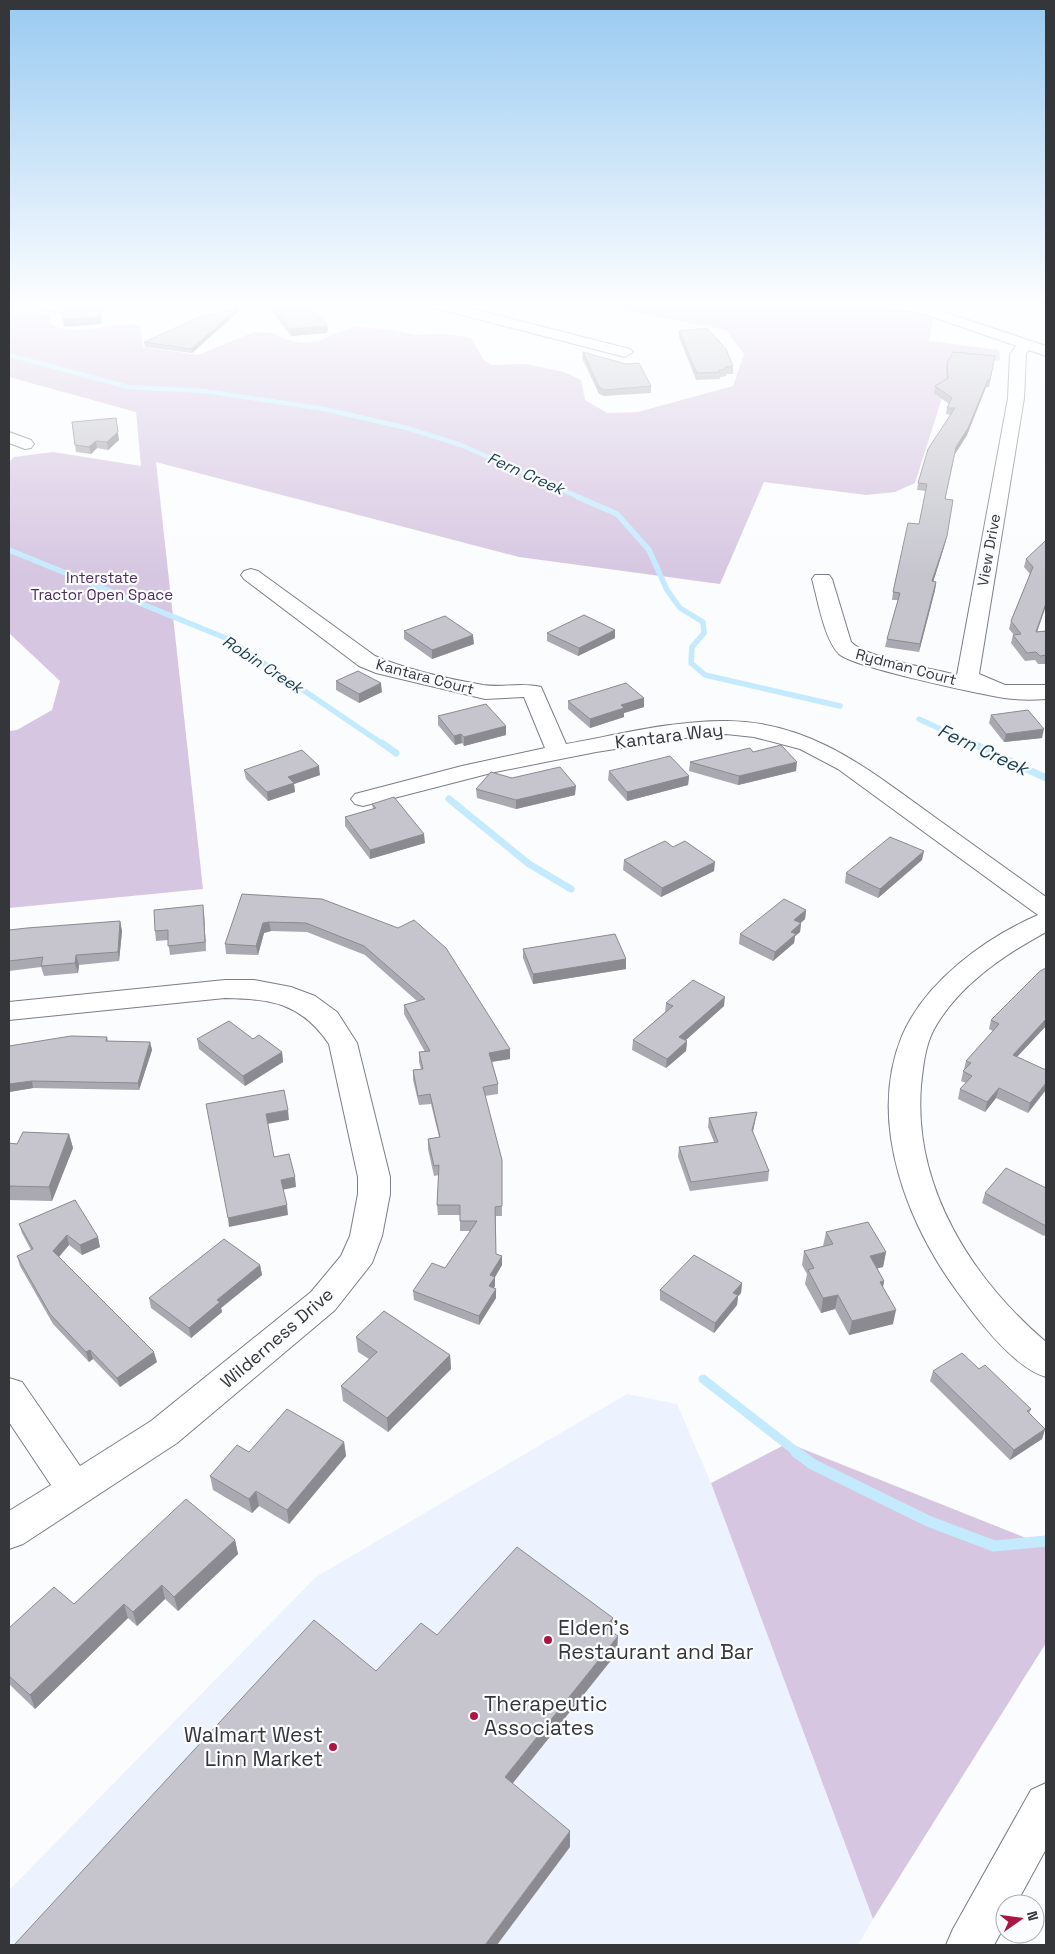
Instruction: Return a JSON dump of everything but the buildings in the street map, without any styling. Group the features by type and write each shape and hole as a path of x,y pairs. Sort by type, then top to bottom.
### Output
{"street":[{"name":"View Drive","path":"982,687 968,676 1016,394"},
{"path":"9,437 25,444"},
{"name":"Kantara Court","path":"251,575 294,609 367,661 384,668 485,692 522,690 533,692 558,752"},
{"name":"Rydman Court","path":"822,579 841,643 848,651 884,664 982,687"},
{"path":"982,687 1023,694 1046,692"},
{"name":"Kantara Way","path":"363,799 558,752 682,732 738,728 787,736 822,748 1046,908"},
{"path":"1046,921 1020,934 984,958 938,1003 914,1042 904,1094 904,1128 913,1168 927,1209 952,1255 983,1302 1009,1331 1046,1363"},
{"name":"Wilderness Drive","path":"9,1011 224,989 262,990 298,1000 327,1018 343,1043 373,1166 374,1194 360,1255 332,1292 286,1333 164,1432 9,1532"},
{"path":"9,1393 75,1489"},
{"path":"969,1945 1046,1805"}],"shaded area":[{"path":"627,1394 677,1404 711,1483 873,1919 858,1945 9,1945 9,1890 316,1577"}],"green space":[{"name":"Interstate Tractor Open Space","path":"71,394 584,394 585,400 607,413 638,412 703,394 943,394 915,483 895,492 866,495 764,482 720,584 519,557 156,462 203,889 9,908 9,731 17,730 52,710 60,681 9,633 9,462 14,457 53,452 141,466 136,412"},
{"path":"788,1443 1046,1546 1046,1643 873,1919 711,1483"}],"waterway":[{"name":"Fern Creek","path":"226,394 324,409 407,428 461,445 581,498"},
{"name":"Fern Creek","path":"578,497 617,514 649,550 667,590 680,608 703,622 704,633 692,647 691,663 705,675 840,706"},
{"name":"Robin Creek","path":"9,550 228,639 384,745"},
{"name":"Fern Creek","path":"919,719 974,745"},
{"name":"Robin Creek","path":"382,743 396,753"},
{"name":"Fern Creek","path":"972,743 1046,778"},
{"name":"Robin Creek","path":"449,799 529,864 571,889"},
{"path":"703,1379 798,1453"},
{"path":"796,1452 812,1464 928,1521 994,1546 1046,1541"}],"place":[{"name":"Elden's Restaurant and Bar","path":"548,1640"},
{"name":"Therapeutic Associates","path":"474,1716"},
{"name":"Walmart West Linn Market","path":"333,1747"}]}
